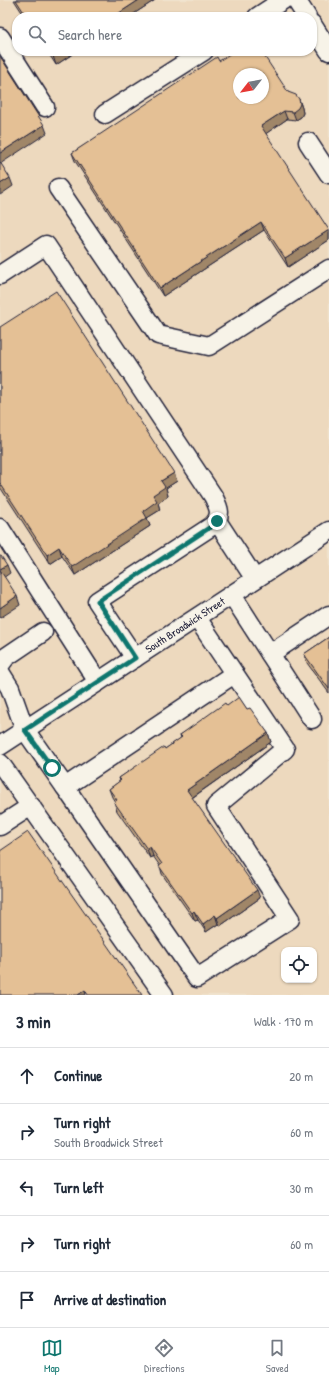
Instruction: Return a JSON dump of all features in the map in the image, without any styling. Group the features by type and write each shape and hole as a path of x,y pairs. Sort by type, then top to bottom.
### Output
{"street":[{"path":"265,12 284,0"},
{"path":"296,0 304,12"},
{"path":"320,28 329,51"},
{"path":"0,37 12,56"},
{"path":"12,56 45,107"},
{"path":"105,114 196,56"},
{"path":"308,142 329,174"},
{"path":"58,188 158,335 209,346 329,269"},
{"path":"0,276 46,245 213,496 219,513 217,521 212,526 98,601 135,658"},
{"path":"217,521 255,579"},
{"path":"0,528 98,682"},
{"name":"South Broadwick Street","path":"0,746 329,531"},
{"path":"232,594 312,719"},
{"path":"270,654 329,615"},
{"path":"0,672 10,688 25,730 197,978 290,919 216,806 285,749 197,618"},
{"path":"0,665 6,657 43,632"},
{"path":"64,787 234,674"},
{"path":"0,762 164,995"},
{"path":"0,826 31,806"}],"shaded area":[{"path":"0,0 329,0 329,995 0,995"}],"building":[{"path":"16,0 139,0 121,12 24,12"},
{"path":"0,56 44,125 0,153"},
{"path":"226,56 264,56 288,92 296,95 300,104 293,112 284,111 261,126 329,230 285,258 261,222 160,288 72,153 217,57 219,61"},
{"path":"0,162 10,178 0,184"},
{"path":"56,291 174,473 161,481 165,487 153,495 157,501 143,511 147,518 72,567 59,547 47,555 0,483 0,327"},
{"path":"0,556 7,565 0,569"},
{"path":"0,570 17,596 0,608"},
{"path":"329,637 329,689 304,654"},
{"path":"239,697 247,709 250,708 268,733 187,790 257,890 217,918 215,915 203,924 194,911 192,913 159,866 162,864 150,847 147,849 114,802 117,800 109,789 121,780 119,778 164,747 165,749 182,737 180,735 225,703 227,706"},
{"path":"28,832 142,995 88,995 85,990 78,995 0,995 0,851"}],"route":[{"path":"52,768 25,730 135,658 98,601 212,526 217,521"}]}
